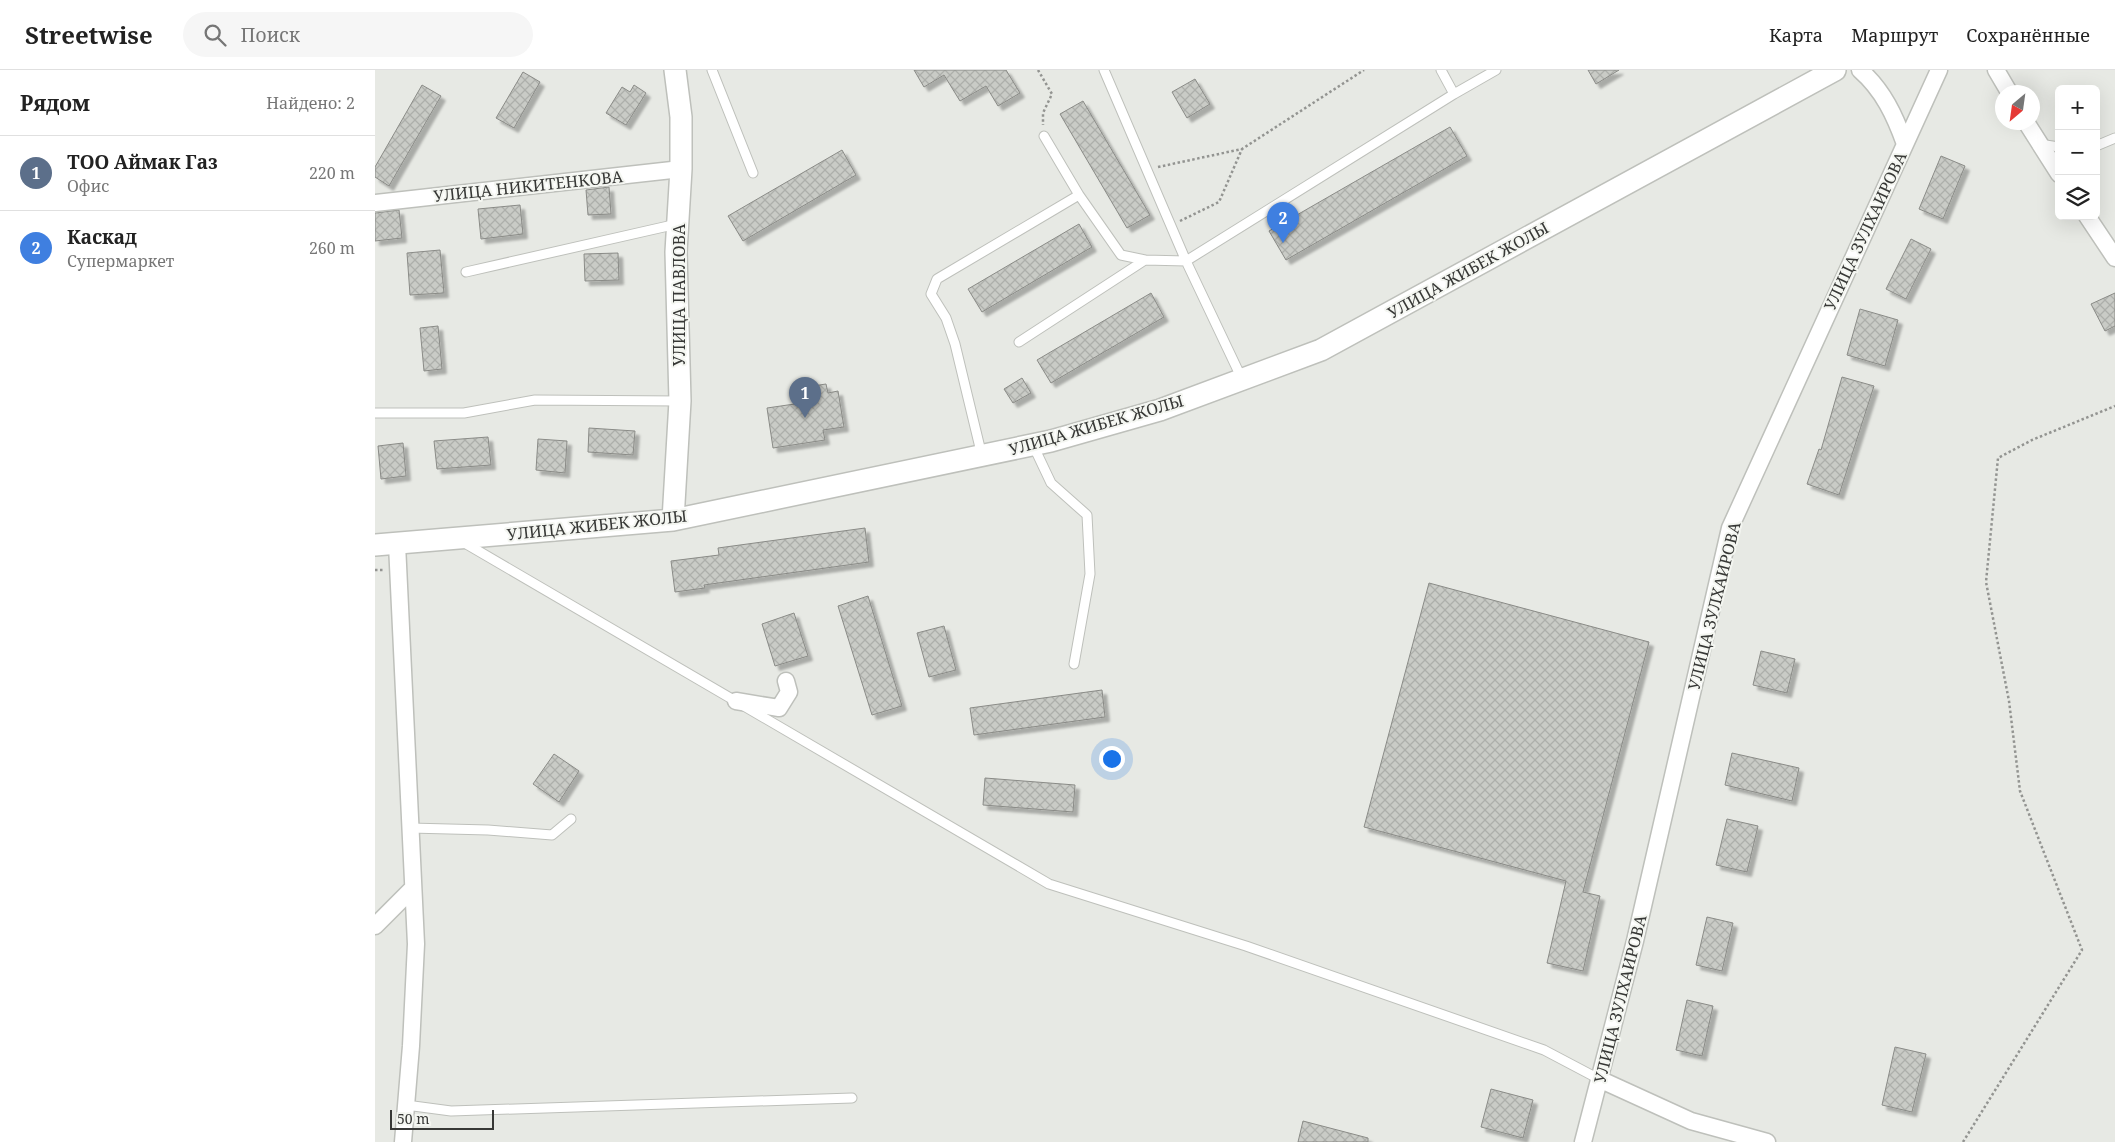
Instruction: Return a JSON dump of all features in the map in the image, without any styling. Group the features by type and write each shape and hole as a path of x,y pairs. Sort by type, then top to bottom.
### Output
{"street":[{"name":"УЛИЦА ПАВЛОВА","path":"673,520 680,402 676,252 681,169 681,117 675,70"},
{"name":"УЛИЦА ЖИБЕК ЖОЛЫ","path":"375,545 673,520 1033,445 1161,410 1321,350 1835,70"},
{"path":"1860,70 1873,82 1890,106 1905,144"},
{"name":"УЛИЦА ЗУЛХАИРОВА","path":"1583,1142 1635,941 1730,528 1939,70"},
{"path":"1996,70 2005,85"},
{"path":"2031,130 2055,168"},
{"name":"УЛИЦА НИКИТЕНКОВА","path":"375,203 681,169"},
{"path":"2090,220 2115,258"},
{"path":"397,544 416,944 411,1046 403,1142"},
{"path":"735,702 779,708 789,692 786,681"},
{"path":"375,926 413,888"},
{"path":"1599,1079 1691,1121 1767,1142"}],"lane":[{"path":"712,70 753,173"},
{"path":"1104,70 1186,261 1242,380"},
{"path":"1441,70 1454,94"},
{"path":"1044,136 1079,195 1121,255 1145,260 1186,261 1454,94 1496,70"},
{"path":"2100,144 2115,138"},
{"path":"2039,144 2055,146"},
{"path":"982,456 955,344 946,318 931,294 933,286 937,279 1079,195"},
{"path":"466,272 678,224"},
{"path":"1019,342 1145,260"},
{"path":"375,413 377,415 463,413 535,400 680,402"},
{"path":"1033,445 1051,482 1087,515 1090,574 1074,664"},
{"path":"457,539 1049,884 1246,946 1544,1050 1599,1079"},
{"path":"410,828 488,830 552,835 571,819"},
{"path":"407,1105 451,1111 852,1098"}],"path":[{"path":"1038,70 1052,94 1043,113 1044,136"},
{"path":"1148,169 1242,149 1364,70"},
{"path":"1172,225 1219,202 1242,149"},
{"path":"1963,1142 2082,950 2020,792 2009,701 1986,582 1998,458 2033,440 2115,406"},
{"path":"375,570 386,569"}],"building":[{"path":"914,70 1006,70 1020,93 998,106 986,86 960,101 944,75 924,87"},
{"path":"1588,70 1619,70 1596,84"},
{"path":"523,72 540,82 514,128 496,118"},
{"path":"1195,79 1210,104 1187,118 1172,92"},
{"path":"422,85 441,96 389,186 375,177 375,167"},
{"path":"634,85 646,93 626,125 606,113 622,87 630,92"},
{"path":"1083,101 1150,215 1127,228 1060,114"},
{"path":"1450,127 1467,156 1286,260 1269,231"},
{"path":"842,150 856,175 743,241 728,216"},
{"path":"1941,156 1965,166 1943,219 1919,209"},
{"path":"609,187 611,214 588,215 586,190"},
{"path":"520,205 523,234 481,239 478,209"},
{"path":"399,210 402,238 375,241 375,213"},
{"path":"1079,224 1092,247 982,312 968,289"},
{"path":"1911,239 1931,249 1906,299 1886,289"},
{"path":"440,250 444,293 410,295 407,253"},
{"path":"618,253 619,280 585,281 584,254"},
{"path":"1151,293 1164,317 1051,383 1037,360"},
{"path":"2115,293 2115,326 2105,331 2091,304"},
{"path":"1860,309 1898,320 1885,366 1847,355"},
{"path":"438,326 442,369 424,371 420,328"},
{"path":"1842,377 1874,386 1839,495 1807,484 1819,449 1821,450"},
{"path":"1022,378 1031,393 1013,403 1004,389"},
{"path":"826,384 828,393 838,391 844,427 823,430 825,440 773,448 767,408 815,401 813,386"},
{"path":"589,428 635,431 633,455 588,452"},
{"path":"488,437 491,465 437,469 434,441"},
{"path":"538,439 567,441 565,473 536,470"},
{"path":"403,443 406,476 381,479 378,446"},
{"path":"865,528 869,562 704,585 705,588 675,592 671,561 719,555 718,548"},
{"path":"1429,583 1649,642 1583,892 1600,896 1583,971 1547,963 1566,881 1364,827"},
{"path":"868,596 902,706 872,715 838,606"},
{"path":"794,613 808,656 775,666 762,624"},
{"path":"944,626 956,670 929,677 917,633"},
{"path":"1761,651 1795,659 1787,693 1753,685"},
{"path":"1102,690 1105,717 974,735 970,708"},
{"path":"1732,753 1799,768 1792,801 1725,785"},
{"path":"554,754 579,771 559,802 533,784"},
{"path":"985,778 1075,785 1073,812 983,805"},
{"path":"1727,819 1758,826 1747,872 1716,865"},
{"path":"1707,917 1733,923 1722,971 1696,965"},
{"path":"1687,1000 1713,1006 1702,1056 1676,1050"},
{"path":"1895,1047 1926,1054 1912,1112 1882,1105"},
{"path":"1491,1089 1533,1100 1523,1138 1481,1127"},
{"path":"1303,1121 1368,1138 1368,1142 1298,1142"}],"place":[{"name":"Каскад","path":"1283,243"},
{"name":"ТОО Аймак Газ","path":"805,418"}]}
